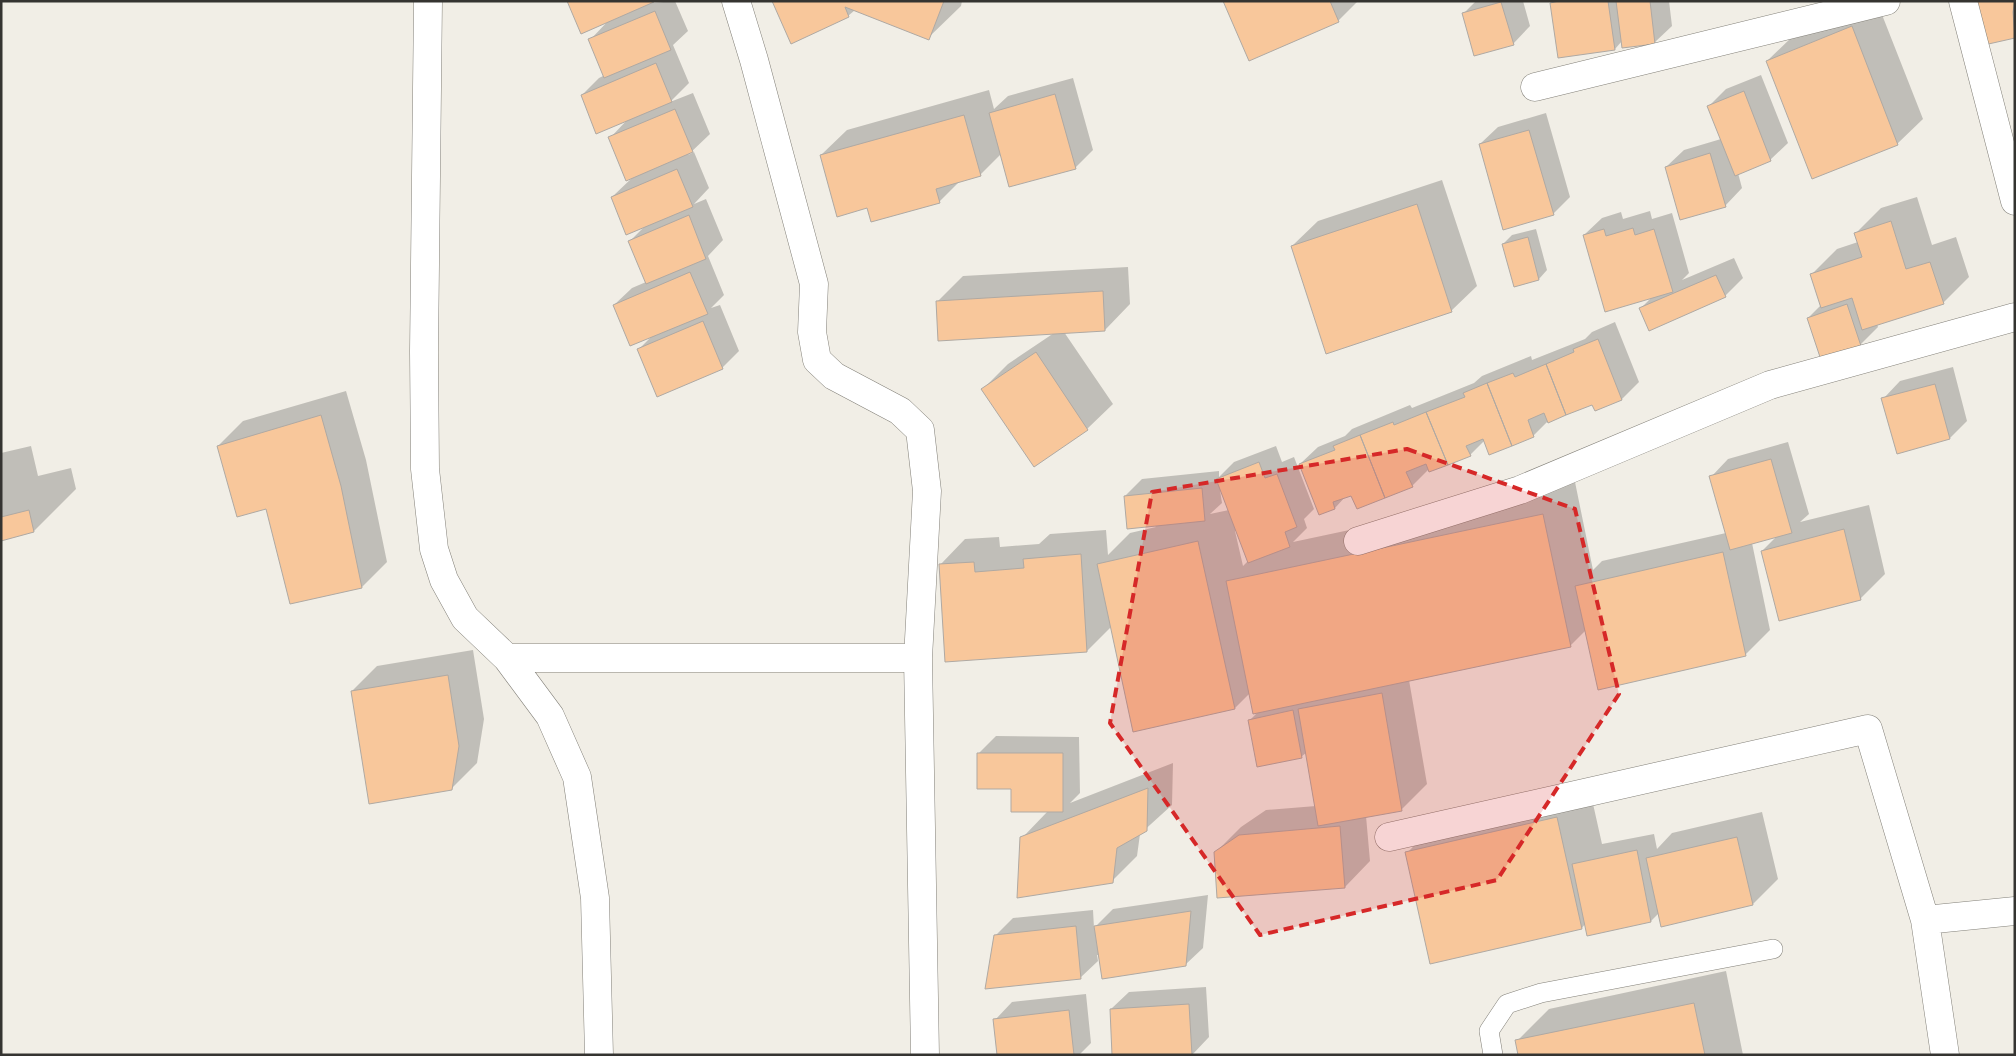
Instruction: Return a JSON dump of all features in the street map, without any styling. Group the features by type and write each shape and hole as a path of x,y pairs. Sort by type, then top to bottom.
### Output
{"street":[{"path":"428,1 424,382 425,469 434,549 444,580 465,618 507,658 550,716 577,777 595,898 599,1055"},
{"path":"736,1 788,183 814,284 812,332 817,360 834,376 900,411 920,430 927,490 918,658 926,1055"},
{"path":"1535,87 1886,1"},
{"path":"1963,1 2015,202"},
{"path":"1358,541 1520,490 1770,385 2015,317"},
{"path":"507,658 918,658"},
{"path":"1389,837 1868,729 1926,920 1945,1055"},
{"path":"1926,920 2015,912"}],"lane":[{"path":"1493,1055 1489,1031 1507,1004 1541,993 1773,949"}],"highlighted area":[{"path":"1407,449 1575,509 1619,694 1497,880 1260,935 1110,723 1152,492"}],"building":[{"path":"567,1 654,1 654,2 581,34"},
{"path":"772,1 944,1 929,40 845,7 849,17 791,44"},
{"path":"1223,1 1330,1 1339,22 1249,61"},
{"path":"1559,1 1608,1 1615,50 1558,58 1550,3"},
{"path":"1616,1 1650,1 1655,44 1622,48"},
{"path":"1974,1 2015,1 2013,12 2015,38 1984,45"},
{"path":"1501,2 1514,45 1474,56 1462,13"},
{"path":"655,11 671,50 604,78 588,39"},
{"path":"1852,26 1898,145 1812,179 1766,61"},
{"path":"656,63 672,102 596,134 581,95"},
{"path":"1744,91 1771,161 1735,176 1707,106"},
{"path":"1055,94 1076,169 1009,187 989,113"},
{"path":"675,109 693,152 626,181 608,137"},
{"path":"964,115 981,176 936,189 940,203 871,222 867,208 837,217 820,155"},
{"path":"1529,130 1554,215 1503,230 1479,144"},
{"path":"1710,153 1726,207 1680,220 1665,167"},
{"path":"677,169 693,207 626,235 611,197"},
{"path":"1417,204 1452,312 1326,354 1291,246"},
{"path":"689,215 706,259 646,284 628,241"},
{"path":"1891,221 1906,269 1930,262 1944,304 1862,330 1852,298 1821,308 1810,274 1862,257 1854,233"},
{"path":"1633,228 1635,235 1654,229 1673,292 1605,312 1583,235 1604,229 1606,236"},
{"path":"1528,237 1539,280 1514,287 1502,244"},
{"path":"690,272 708,314 630,346 613,305"},
{"path":"1716,275 1726,297 1649,331 1639,308"},
{"path":"1103,291 1105,331 938,341 936,301"},
{"path":"1847,304 1861,346 1821,360 1807,318"},
{"path":"703,321 723,369 657,397 637,349"},
{"path":"1598,339 1622,400 1595,411 1592,405 1566,415 1546,364 1574,352 1573,349"},
{"path":"1036,352 1088,430 1034,467 981,389"},
{"path":"1546,364 1566,415 1548,423 1544,413 1528,420 1534,437 1512,446 1487,383 1513,373 1515,377"},
{"path":"1487,383 1512,446 1489,455 1483,439 1466,446 1471,456 1448,465 1426,412 1465,397 1463,393"},
{"path":"1935,384 1950,439 1897,454 1881,398"},
{"path":"1426,412 1448,465 1429,472 1426,464 1406,472 1413,487 1385,498 1360,435 1393,422 1394,425"},
{"path":"321,415 341,486 362,588 290,604 266,509 237,517 217,446"},
{"path":"1360,435 1385,498 1357,509 1351,496 1333,502 1335,509 1319,515 1299,464 1335,450 1333,446"},
{"path":"1771,459 1792,533 1730,550 1709,476"},
{"path":"1259,462 1265,478 1277,474 1297,527 1285,532 1290,547 1248,563 1216,479"},
{"path":"1202,488 1205,521 1127,529 1124,496"},
{"path":"29,510 34,532 1,541 1,517"},
{"path":"1543,514 1571,647 1253,714 1226,581"},
{"path":"1844,529 1861,600 1779,621 1761,551"},
{"path":"1198,541 1235,709 1133,732 1097,564"},
{"path":"1723,552 1746,656 1598,690 1575,586"},
{"path":"1081,554 1087,652 945,662 939,564 974,562 975,572 1024,568 1023,559"},
{"path":"448,675 459,746 452,790 369,804 351,691"},
{"path":"1382,693 1402,811 1318,826 1298,709"},
{"path":"1293,710 1302,758 1257,767 1248,720"},
{"path":"977,753 1063,753 1063,812 1011,812 1011,789 977,789"},
{"path":"1148,788 1147,831 1117,848 1113,883 1017,898 1020,837"},
{"path":"1557,817 1582,929 1430,964 1405,852"},
{"path":"1340,826 1345,888 1217,898 1214,852 1239,835"},
{"path":"1737,837 1753,905 1661,927 1646,858"},
{"path":"1637,850 1651,922 1587,936 1572,864"},
{"path":"1191,911 1186,966 1102,979 1094,926"},
{"path":"1076,926 1081,979 985,989 994,935"},
{"path":"1694,1003 1705,1055 1518,1055 1515,1040"},
{"path":"1189,1004 1192,1055 1112,1055 1110,1009"},
{"path":"1069,1010 1074,1055 997,1055 993,1019"}]}
